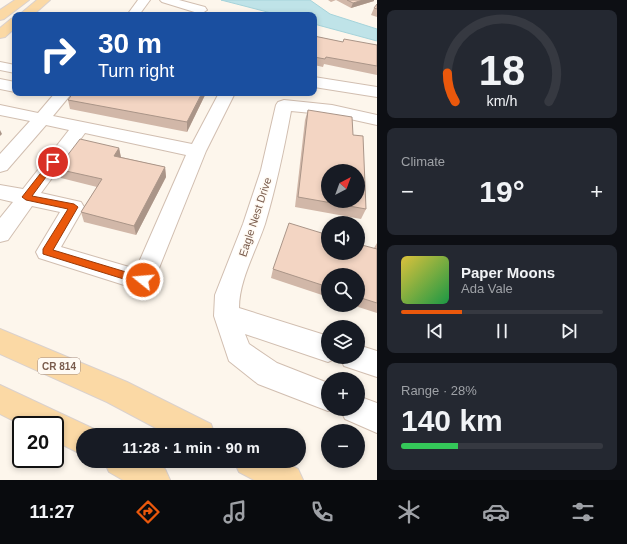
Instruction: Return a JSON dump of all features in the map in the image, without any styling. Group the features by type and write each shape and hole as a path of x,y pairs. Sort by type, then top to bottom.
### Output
{"main road":[{"path":"0,16 23,0"},
{"path":"29,12 44,0"},
{"path":"0,34 12,24"},
{"name":"CR 814","path":"0,341 118,392 187,428"},
{"path":"0,400 35,416"},
{"path":"64,430 76,436"},
{"path":"133,468 154,480"},
{"path":"263,468 286,480"}],"street":[{"path":"135,12 144,0"},
{"path":"166,0 201,10"},
{"path":"0,66 12,68"},
{"path":"317,82 377,92"},
{"path":"0,84 12,86"},
{"path":"0,166 36,125 58,96"},
{"path":"0,192 74,207 47,252 143,280 197,151 225,96"},
{"name":"Eagle Nest Drive","path":"321,395 268,374 238,352 227,316 227,295 254,224 270,170 284,99 377,120"},
{"path":"0,110 36,125"},
{"path":"0,125 80,126 197,151"},
{"path":"0,234 80,126"},
{"path":"227,316 321,347"},
{"path":"365,360 377,364"},
{"path":"365,413 377,418"}],"water":[{"path":"221,0 310,0 330,14 377,29 377,41 317,25 317,12 267,12"}],"building":[{"path":"347,0 363,0 353,3"},
{"path":"317,37 343,42 344,39 377,45 377,66 326,57 325,59 317,58"},
{"path":"71,96 200,96 187,122 68,100"},
{"path":"308,110 352,117 353,135 363,136 364,164 321,164 321,201 298,197"},
{"path":"80,139 119,148 114,156 165,167 134,226 81,212 102,179 57,169"},
{"path":"365,185 366,209 360,208 365,208"},
{"path":"289,223 321,233 321,260 365,260 365,246 377,249 377,303 365,299 365,268 321,268 321,285 273,269"}],"route":[{"path":"53,162 26,197 74,207 47,252 143,280"}]}
